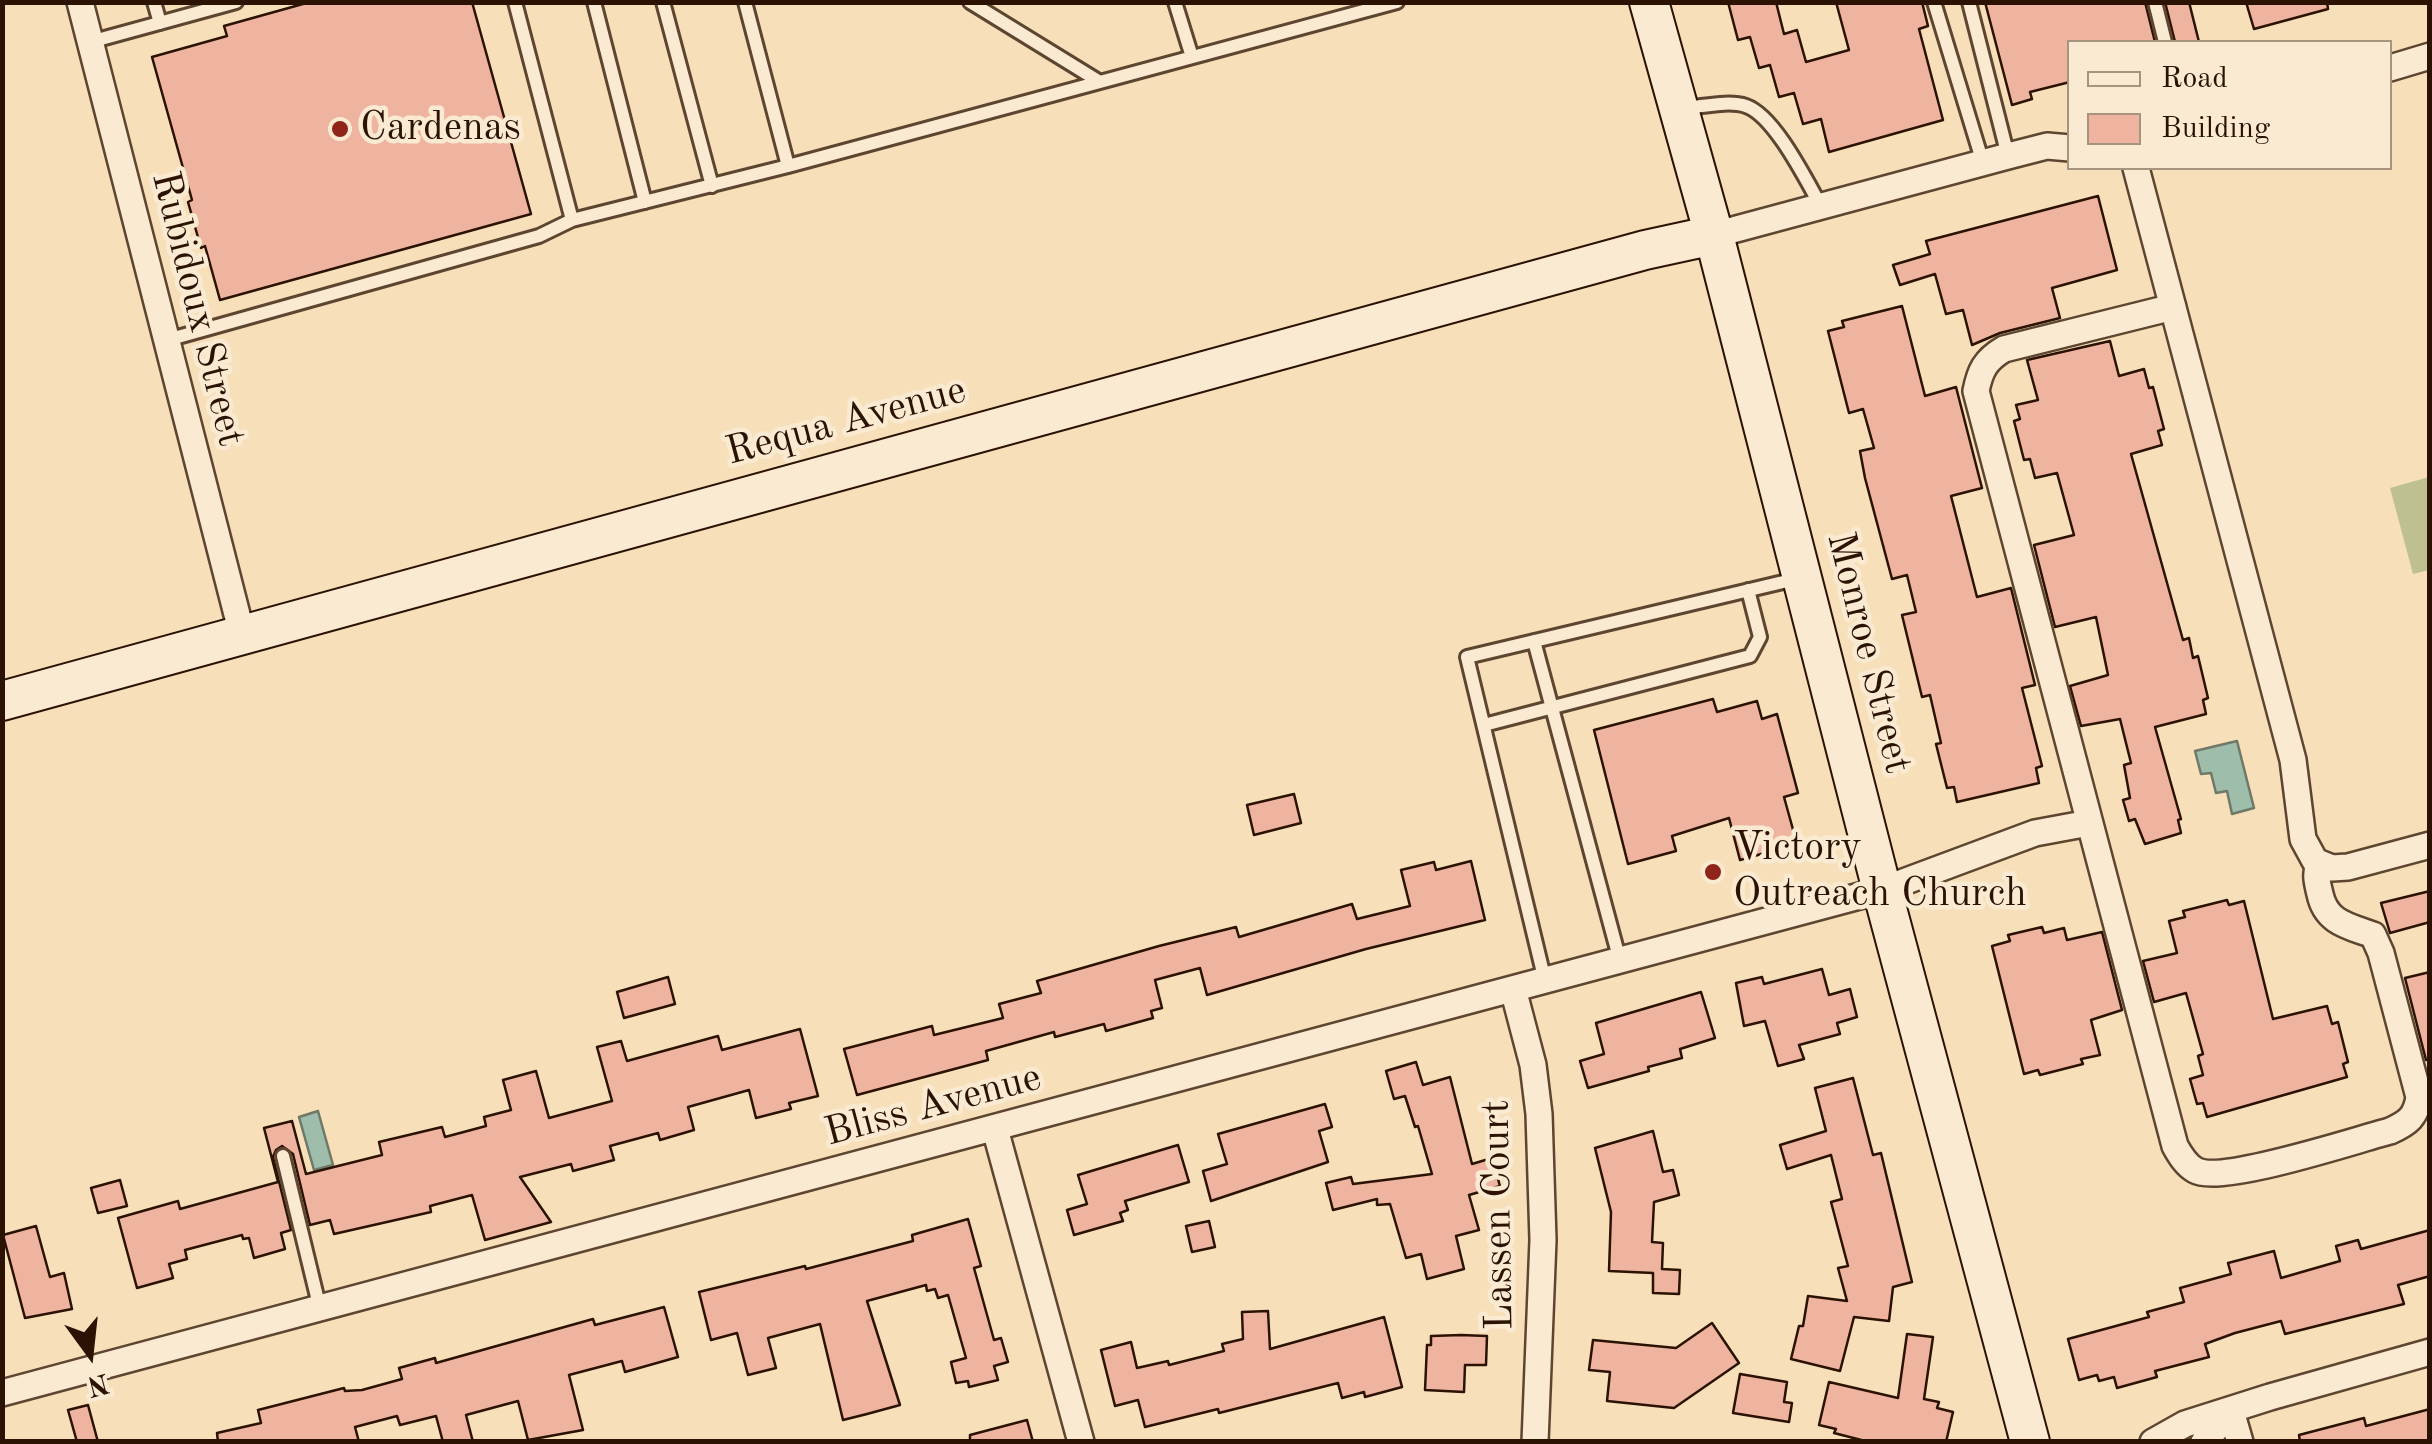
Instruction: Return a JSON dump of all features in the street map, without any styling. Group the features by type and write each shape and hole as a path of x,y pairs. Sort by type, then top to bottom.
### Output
{"street":[{"name":"Rubidoux Street","path":"80,2 242,634"},
{"name":"Monroe Street","path":"1649,2 1714,235 1882,890 2030,1442"},
{"path":"2392,67 2430,56"},
{"path":"1714,235 2047,146 2067,148"},
{"path":"2137,170 2293,760 2303,839 2319,862 2332,868 2430,846"},
{"name":"Requa Avenue","path":"2,701 1645,250 1714,235"},
{"path":"2173,307 2004,348 1980,371 1976,392 2175,1146 2195,1170 2210,1174 2243,1170 2390,1131 2406,1124 2417,1112 2419,1096 2381,953 2373,935 2337,923 2324,910 2315,873 2319,862"},
{"name":"Bliss Avenue","path":"2,1394 1882,890 2034,833 2089,822"},
{"name":"Lassen Court","path":"1513,990 1534,1065 1539,1114 1543,1240 1535,1442"},
{"path":"995,1129 1081,1442"},
{"path":"2153,1442 2185,1424 2270,1396 2430,1352"},
{"path":"2204,1442 2231,1411"},
{"path":"2231,1411 2240,1442"}],"lane":[{"path":"154,2 160,24"},
{"path":"516,2 572,220"},
{"path":"594,2 645,202"},
{"path":"663,2 712,186"},
{"path":"745,2 788,166"},
{"path":"970,2 1100,82"},
{"path":"1176,2 1192,58"},
{"path":"166,340 539,236 572,220 1397,2"},
{"path":"1934,2 1996,159"},
{"path":"1969,2 1996,159"},
{"path":"2156,2 2166,40"},
{"path":"90,42 228,4"},
{"path":"1678,108 1745,106 1760,114 1822,208"},
{"path":"1545,981 1467,657 1802,577"},
{"path":"1484,725 1750,656 1760,636 1748,590"},
{"path":"1534,641 1620,961"},
{"path":"283,1156 320,1309"}],"green space":[{"path":"2429,477 2429,570 2413,574 2390,488"}],"shaded area":[{"path":"2237,741 2254,808 2232,814 2227,791 2216,793 2211,773 2201,774 2195,751"},
{"path":"318,1111 333,1165 314,1170 299,1117"}],"building":[{"name":"Cardenas","path":"310,2 472,2 531,214 220,300 188,202 192,200 152,57 227,36 224,26"},
{"path":"1728,2 1776,2 1784,34 1797,30 1806,62 1849,50 1836,2 1922,2 1928,26 1919,29 1943,120 1829,152 1821,119 1803,124 1794,93 1779,97 1770,65 1759,68 1750,37 1738,40"},
{"path":"1985,2 2145,2 2154,40 2067,40 2067,83 2030,92 2032,99 2012,105"},
{"path":"2165,2 2189,2 2198,40 2174,40"},
{"path":"2246,2 2327,2 2328,9 2254,29"},
{"path":"2098,196 2117,270 2052,288 2060,318 2000,333 1972,345 1963,310 1946,314 1935,274 1900,285 1893,265 1930,254 1926,241"},
{"path":"1902,306 1925,396 1956,387 1982,488 1951,496 1977,597 2011,588 2035,685 2022,688 2042,766 2036,768 2039,783 1957,802 1954,787 1947,788 1930,695 1922,697 1902,615 1916,612 1907,575 1892,579 1865,478 1860,451 1874,448 1863,409 1849,413 1828,331 1844,327 1842,321"},
{"path":"2110,341 2119,376 2144,369 2149,388 2153,387 2164,429 2158,431 2162,445 2131,454 2183,640 2189,638 2193,658 2198,656 2208,698 2203,700 2206,714 2155,727 2181,819 2181,833 2145,844 2135,819 2129,821 2123,800 2130,798 2124,765 2131,763 2120,719 2081,726 2070,686 2108,675 2096,617 2055,627 2034,545 2074,535 2057,473 2035,478 2030,459 2024,460 2014,421 2020,419 2016,405 2038,400 2027,360"},
{"path":"1713,699 1717,712 1757,701 1762,719 1777,714 1798,793 1784,797 1797,844 1740,860 1729,818 1672,836 1676,851 1628,864 1594,730"},
{"path":"1294,794 1301,823 1254,835 1247,805"},
{"path":"1471,861 1485,920 1207,995 1200,968 1155,980 1162,1008 1151,1011 1153,1018 1106,1031 1104,1024 1055,1037 1054,1032 986,1051 988,1060 857,1095 844,1049 932,1026 934,1035 1003,1018 999,1004 1041,993 1037,981 1159,946 1236,927 1239,937 1352,904 1357,919 1410,906 1401,870 1434,862 1436,870"},
{"path":"2430,891 2430,922 2390,933 2381,903"},
{"path":"2227,900 2229,905 2244,901 2273,1019 2327,1006 2332,1024 2338,1022 2348,1062 2343,1064 2347,1077 2207,1117 2203,1103 2197,1104 2190,1079 2203,1075 2198,1056 2203,1054 2186,993 2154,1002 2143,961 2177,953 2169,921 2185,917 2183,911"},
{"path":"2042,927 2044,933 2064,928 2067,940 2102,932 2122,1010 2091,1020 2100,1055 2081,1059 2083,1064 2040,1075 2038,1070 2024,1074 1992,946 2010,941 2008,935"},
{"path":"1822,969 1829,995 1850,989 1857,1017 1837,1023 1840,1034 1799,1045 1804,1059 1778,1066 1765,1021 1744,1026 1736,983 1762,977 1764,984"},
{"path":"2430,972 2430,1060 2426,1060 2405,978"},
{"path":"668,977 675,1004 624,1018 617,992"},
{"path":"1701,992 1715,1038 1680,1049 1682,1058 1648,1067 1649,1071 1588,1088 1580,1061 1604,1054 1596,1023"},
{"path":"800,1029 818,1096 789,1103 791,1109 756,1118 749,1090 688,1107 694,1130 660,1140 658,1133 610,1146 614,1160 573,1171 571,1164 520,1177 551,1222 485,1240 472,1195 430,1206 431,1212 334,1234 330,1220 310,1225 293,1154 282,1146 273,1157 291,1230 281,1233 285,1249 254,1258 249,1238 243,1239 242,1235 185,1250 187,1259 169,1264 173,1278 137,1288 118,1218 178,1201 180,1209 278,1182 264,1128 292,1121 306,1174 382,1155 379,1142 442,1127 445,1137 486,1126 484,1117 511,1110 503,1080 536,1071 549,1118 612,1101 597,1047 621,1041 627,1061 718,1036 722,1050"},
{"path":"1416,1062 1423,1085 1450,1077 1472,1164 1492,1158 1500,1186 1469,1195 1479,1230 1456,1236 1464,1269 1427,1279 1421,1254 1406,1258 1390,1204 1377,1205 1377,1199 1333,1210 1326,1183 1351,1177 1353,1184 1432,1174 1405,1096 1394,1099 1386,1071"},
{"path":"1853,1078 1873,1155 1881,1153 1912,1282 1893,1287 1889,1321 1854,1317 1840,1371 1791,1359 1808,1296 1847,1301 1838,1268 1848,1266 1831,1202 1842,1199 1831,1155 1787,1169 1780,1145 1826,1131 1815,1088"},
{"path":"1325,1104 1332,1127 1319,1131 1328,1162 1211,1201 1203,1171 1227,1164 1218,1134"},
{"path":"1653,1131 1663,1172 1673,1170 1679,1195 1654,1202 1652,1242 1663,1243 1662,1269 1680,1270 1679,1294 1653,1293 1653,1273 1609,1271 1611,1212 1595,1148"},
{"path":"1178,1145 1189,1182 1125,1201 1128,1210 1120,1213 1123,1221 1074,1235 1067,1210 1087,1204 1078,1175"},
{"path":"120,1180 127,1206 98,1213 91,1188"},
{"path":"968,1219 981,1266 974,1268 994,1340 1001,1338 1008,1362 994,1366 998,1380 969,1387 968,1381 956,1383 951,1362 966,1358 948,1295 938,1298 935,1289 927,1291 926,1285 867,1301 900,1405 867,1414 843,1420 820,1324 768,1338 776,1368 748,1375 737,1333 711,1340 699,1292 913,1241 912,1235"},
{"path":"1209,1221 1215,1247 1192,1252 1186,1226"},
{"path":"36,1226 50,1277 64,1273 72,1309 25,1318 3,1235"},
{"path":"2430,1230 2430,1276 2398,1285 2404,1304 2285,1334 2281,1321 2235,1333 2205,1344 2209,1357 2155,1371 2157,1377 2117,1388 2114,1377 2099,1381 2097,1375 2079,1380 2068,1339 2149,1317 2147,1312 2184,1302 2180,1288 2231,1274 2228,1263 2274,1251 2281,1278 2340,1261 2336,1246 2358,1240 2361,1249"},
{"path":"664,1307 678,1357 625,1372 622,1361 569,1375 583,1430 528,1440 518,1401 466,1415 473,1442 443,1442 436,1416 400,1425 397,1416 355,1427 359,1442 218,1442 217,1433 261,1423 258,1410 344,1388 362,1390 402,1379 399,1368 435,1358 436,1363 593,1319 595,1325"},
{"path":"1268,1311 1270,1349 1384,1317 1402,1387 1365,1397 1364,1392 1342,1398 1338,1383 1145,1427 1138,1400 1115,1406 1101,1350 1131,1342 1137,1368 1168,1361 1169,1365 1224,1351 1222,1344 1243,1339 1242,1312"},
{"path":"1712,1323 1739,1363 1674,1408 1607,1401 1610,1372 1589,1370 1593,1340 1676,1348"},
{"path":"1907,1334 1933,1337 1924,1399 1939,1402 1937,1408 1953,1412 1946,1442 1869,1442 1819,1425 1829,1382 1898,1398"},
{"path":"1431,1336 1487,1336 1486,1365 1465,1365 1464,1392 1425,1390"},
{"path":"1740,1374 1787,1382 1784,1402 1792,1403 1789,1422 1733,1413"},
{"path":"88,1405 98,1442 77,1442 68,1410"},
{"path":"2430,1409 2430,1442 2300,1442 2299,1435 2364,1418 2366,1426"},
{"path":"1027,1420 1033,1442 970,1442 970,1435"}],"place":[{"name":"Cardenas","path":"340,129"},
{"name":"Victory Outreach Church","path":"1713,872"}]}
